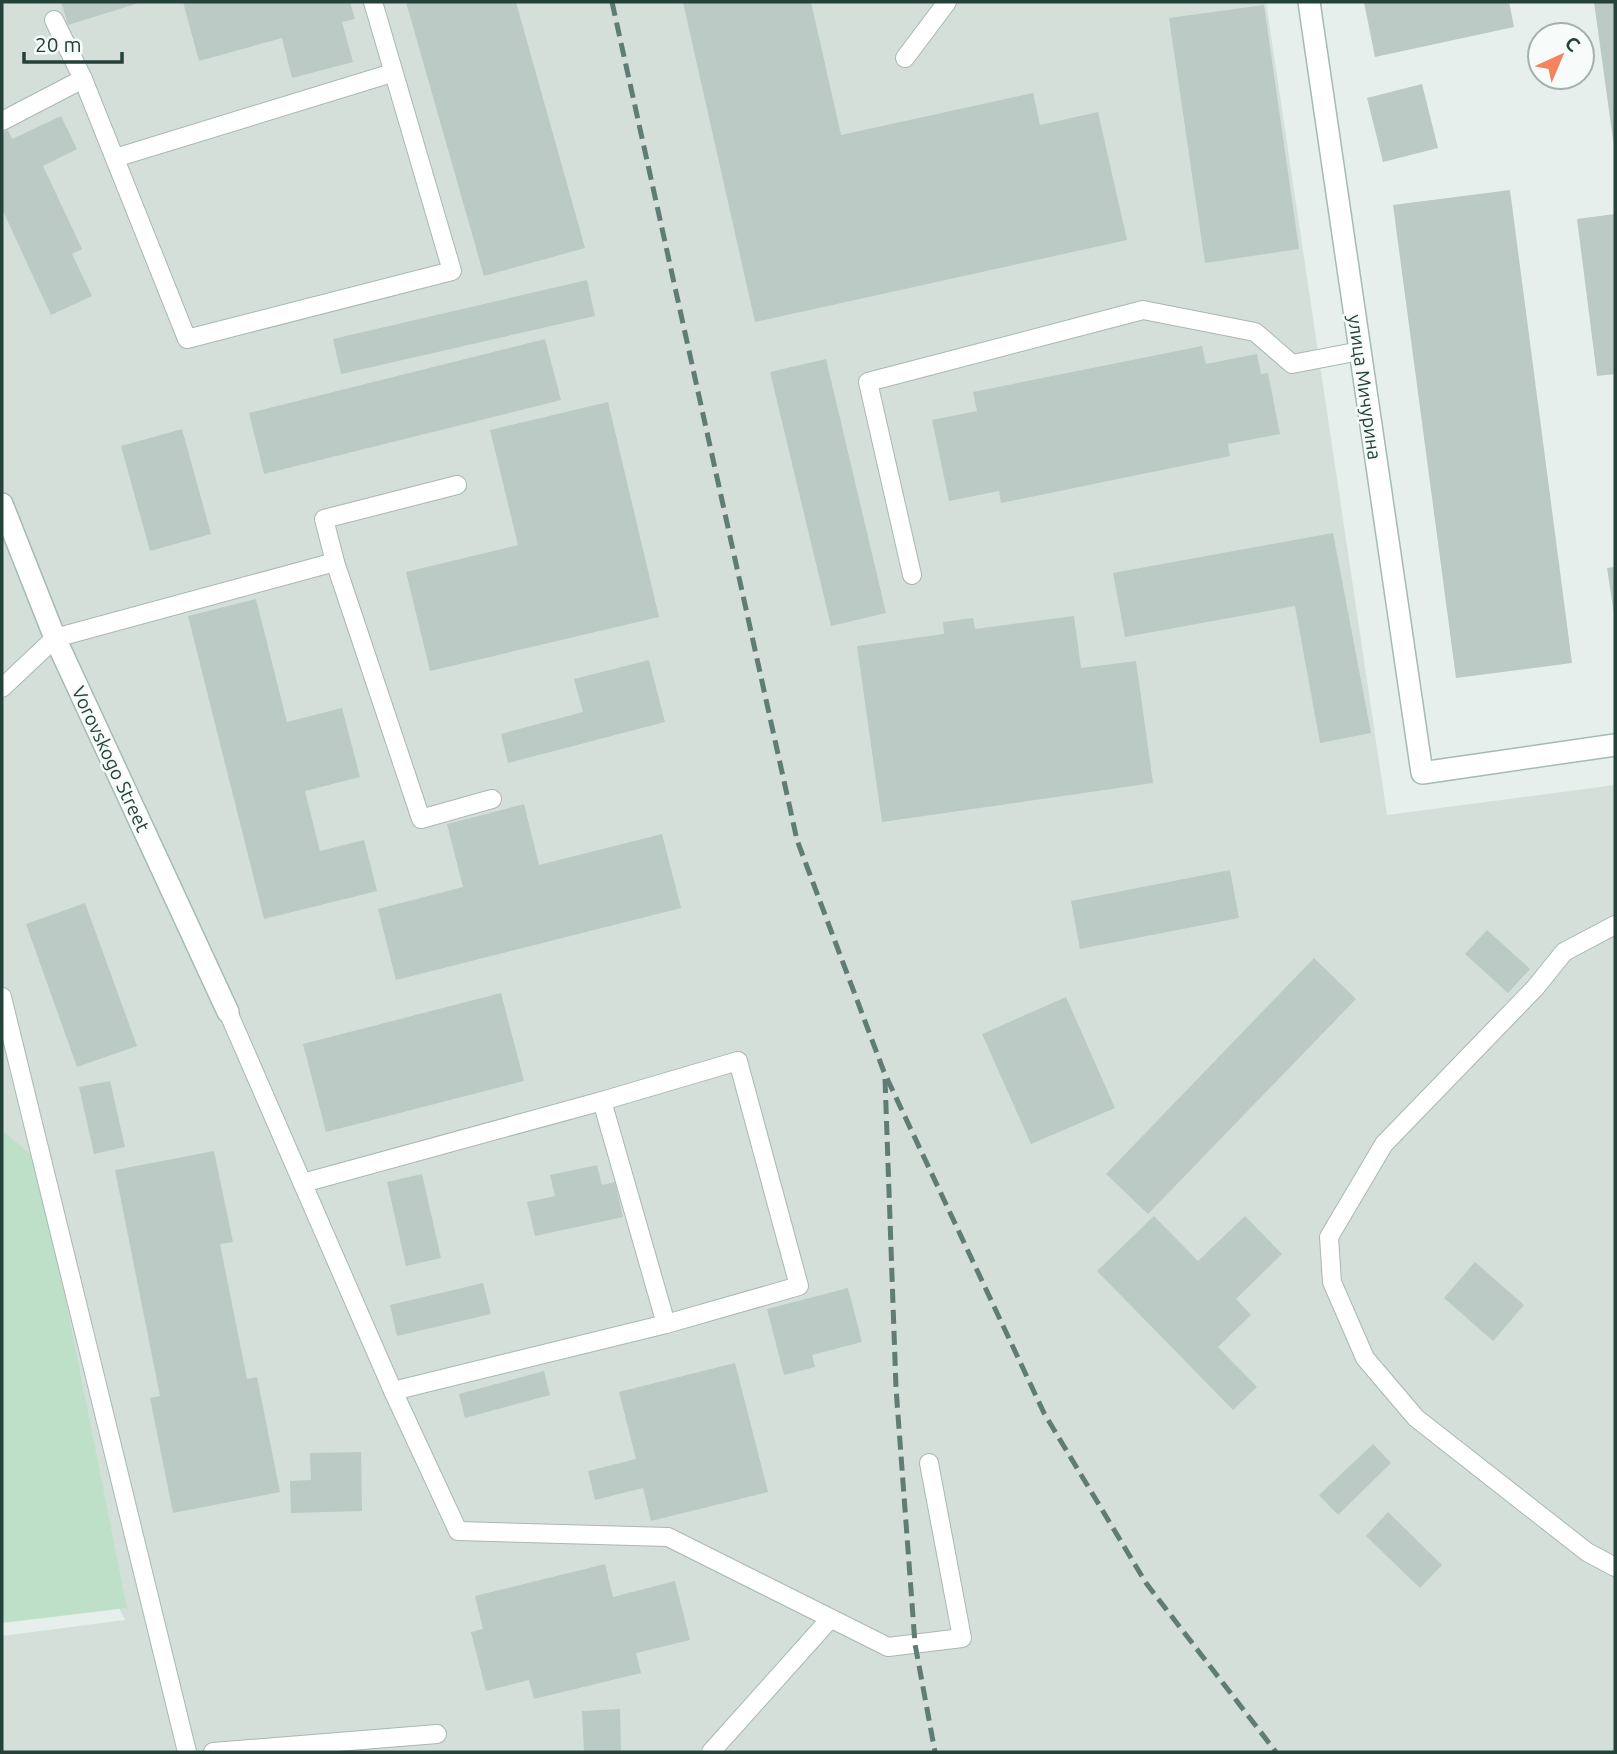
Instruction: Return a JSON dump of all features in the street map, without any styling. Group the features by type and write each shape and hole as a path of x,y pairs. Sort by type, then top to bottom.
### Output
{"street":[{"name":"улица Мичурина","path":"1309,2 1422,773 1615,745"},
{"name":"Vorovskogo Street","path":"2,503 55,638 228,1012"}],"lane":[{"path":"54,20 83,79 187,339 452,271 373,2"},
{"path":"905,58 947,2"},
{"path":"115,158 392,73"},
{"path":"2,121 83,79"},
{"path":"912,575 868,382 1143,310 1255,332 1292,364 1360,351"},
{"path":"457,485 324,519 335,562 421,819 492,799"},
{"path":"2,688 55,638 335,562"},
{"path":"1615,925 1563,952 1535,988 1384,1144 1329,1237 1332,1282 1365,1358 1416,1418 1587,1552 1615,1567"},
{"path":"2,997 187,1752"},
{"path":"228,1012 393,1391 458,1531 668,1537 888,1647 962,1637 929,1463"},
{"path":"303,1183 738,1061 799,1286 666,1324 393,1391"},
{"path":"602,1101 666,1324"},
{"path":"711,1752 830,1619"},
{"path":"213,1752 437,1734"}],"shaded area":[{"path":"2,2 1266,2 1387,815 1615,785 1615,1752 2,1752 2,1636 125,1620 2,1368"}],"green space":[{"path":"2,1130 38,1161 127,1608 2,1623"}],"building":[{"path":"61,2 142,2 68,25"},
{"path":"183,2 350,2 355,19 342,22 353,62 292,78 282,38 199,61"},
{"path":"406,2 516,2 585,248 484,276"},
{"path":"683,2 811,2 841,135 1033,93 1040,125 1098,112 1127,240 755,322"},
{"path":"1364,2 1509,2 1514,27 1375,57"},
{"path":"1594,2 1615,2 1615,147 1614,147"},
{"path":"1264,5 1299,249 1205,263 1169,18"},
{"path":"1422,84 1438,148 1383,162 1367,98"},
{"path":"61,116 77,149 43,166 82,249 72,254 92,296 51,315 2,209 2,133 8,130 12,139"},
{"path":"1510,190 1572,663 1456,678 1393,205"},
{"path":"1615,214 1615,374 1597,376 1577,219"},
{"path":"587,280 595,316 341,374 333,339"},
{"path":"545,339 561,400 264,474 249,413"},
{"path":"1202,346 1206,364 1257,354 1261,374 1268,373 1280,434 1228,444 1230,456 1001,503 999,491 949,501 932,420 977,411 973,392"},
{"path":"826,359 886,613 831,626 770,372"},
{"path":"608,402 659,617 430,671 406,572 518,545 490,430"},
{"path":"182,429 211,534 150,551 121,446"},
{"path":"1333,533 1371,733 1320,743 1295,606 1125,637 1113,573"},
{"path":"1615,567 1615,613 1614,614 1607,568"},
{"path":"256,599 287,722 342,708 360,777 305,791 320,851 364,840 377,891 264,919 188,616"},
{"path":"1074,616 1081,668 1136,661 1153,783 882,822 857,646 944,634 943,622 973,618 975,629"},
{"path":"649,660 665,722 508,763 501,734 583,712 574,679"},
{"path":"524,804 539,865 662,834 681,908 396,980 378,909 463,887 447,824"},
{"path":"1230,870 1239,918 1080,949 1071,901"},
{"path":"85,903 137,1046 77,1067 26,924"},
{"path":"1487,930 1530,969 1508,993 1465,954"},
{"path":"1314,958 1356,999 1148,1214 1106,1174"},
{"path":"501,993 524,1081 326,1132 303,1044"},
{"path":"1066,997 1115,1108 1031,1144 982,1034"},
{"path":"110,1081 125,1147 94,1154 79,1087"},
{"path":"214,1151 233,1242 220,1244 247,1379 257,1377 280,1492 173,1513 150,1398 160,1396 115,1170"},
{"path":"597,1165 602,1185 615,1182 623,1217 535,1236 527,1202 555,1196 550,1175"},
{"path":"422,1174 441,1258 406,1266 387,1182"},
{"path":"1154,1216 1198,1261 1245,1216 1282,1254 1236,1299 1251,1315 1218,1347 1257,1387 1233,1410 1097,1271"},
{"path":"1475,1262 1524,1305 1493,1341 1444,1298"},
{"path":"483,1283 491,1314 397,1336 390,1305"},
{"path":"848,1288 862,1342 812,1355 815,1367 784,1375 767,1309"},
{"path":"735,1363 768,1492 651,1521 643,1488 595,1500 588,1471 636,1459 619,1392"},
{"path":"544,1371 550,1395 465,1418 459,1394"},
{"path":"1373,1444 1391,1463 1338,1515 1319,1495"},
{"path":"361,1452 362,1511 291,1513 290,1481 311,1480 310,1453"},
{"path":"1388,1512 1442,1565 1420,1588 1366,1536"},
{"path":"605,1564 613,1597 675,1581 690,1640 636,1653 641,1673 534,1699 529,1680 486,1691 471,1632 483,1629 475,1596"},
{"path":"620,1709 621,1752 584,1752 582,1711"}],"railway":[{"path":"612,2 797,840 884,1072 1044,1413 1146,1583 1276,1752"},
{"path":"885,1079 896,1388 915,1644 935,1752"}]}
